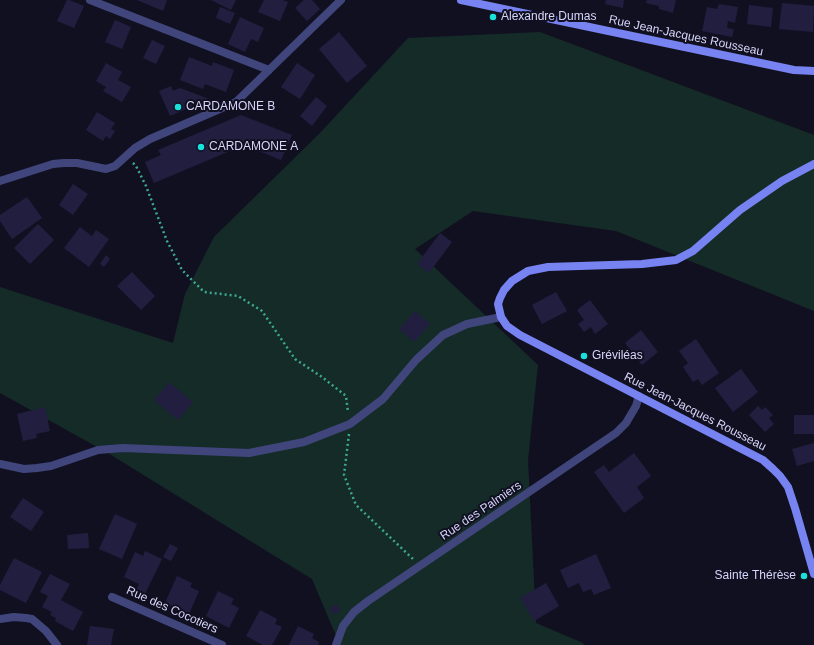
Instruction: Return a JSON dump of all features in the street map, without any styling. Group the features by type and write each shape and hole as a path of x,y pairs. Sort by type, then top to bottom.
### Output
{"main road":[{"name":"Rue Jean-Jacques Rousseau","path":"461,0 794,70 814,71"},
{"path":"500,317 498,304 504,290 512,281 528,271 548,267 642,264 676,260 693,251 740,210 764,193 782,181 814,164"},
{"name":"Rue Jean-Jacques Rousseau","path":"500,317 507,326 520,335 763,460 780,476 788,488 814,574"}],"street":[{"path":"90,0 269,70"},
{"path":"0,181 53,164 77,163 106,169 115,166 136,148 150,140 236,102 341,0"},
{"path":"0,464 24,469 37,468 51,466 98,450 116,448 249,452 304,442 350,424 383,398 416,360 443,335 468,324 500,317"},
{"name":"Rue des Palmiers","path":"336,645 343,626 354,612 616,433 626,423 636,406 639,396"},
{"name":"Rue des Cocotiers","path":"112,597 222,645"},
{"path":"0,619 14,617 32,619 46,631 57,645"}],"path":[{"path":"126,156 136,166 146,186 167,241 182,270 204,292 238,296 262,311 295,359 322,377 346,396 350,424 344,475 356,505 420,566"}],"green space":[{"path":"540,32 814,135 814,311 616,231 473,211 415,249 538,365 528,460 536,623 583,643 584,645 340,645 312,579 108,453 0,393 0,287 173,343 185,294 214,237 320,133 408,38"}],"building":[{"path":"67,0 84,6 74,28 57,21"},
{"path":"137,0 167,0 163,11"},
{"path":"211,0 236,0 231,10"},
{"path":"264,0 282,0 288,2 280,21 258,12"},
{"path":"304,0 312,0 320,9 307,21 295,8"},
{"path":"606,0 624,0 623,8 605,4"},
{"path":"647,0 676,0 673,13 659,9 659,6 646,3"},
{"path":"782,3 814,6 813,32 779,29"},
{"path":"719,4 738,7 735,23 728,21 727,28 734,29 732,37 702,31 707,7 717,9"},
{"path":"749,5 773,8 771,27 747,24"},
{"path":"220,7 235,13 230,24 216,18"},
{"path":"240,17 264,28 258,42 251,39 245,52 228,44"},
{"path":"115,20 131,27 122,49 105,42"},
{"path":"339,32 367,66 347,83 319,49"},
{"path":"152,40 165,46 156,64 143,58"},
{"path":"189,57 212,66 213,62 234,70 226,92 205,84 203,89 180,80"},
{"path":"106,63 122,72 118,80 131,87 122,102 103,91 106,87 96,81"},
{"path":"297,63 315,75 300,99 281,87"},
{"name":"CARDAMONE B","path":"171,86 173,91 180,88 209,99 170,116 159,91"},
{"path":"316,97 327,106 312,126 300,116"},
{"path":"97,112 115,123 111,129 115,131 110,139 106,136 103,141 86,130"},
{"name":"CARDAMONE A","path":"241,115 292,135 281,160 244,145 154,183 145,162 161,155 158,150"},
{"path":"73,184 88,194 73,215 59,205"},
{"path":"27,197 42,218 12,239 0,221 0,215"},
{"path":"38,224 54,240 30,264 14,248"},
{"path":"80,227 92,236 96,230 109,239 89,267 64,248"},
{"path":"440,233 452,242 429,273 417,264"},
{"path":"106,255 110,259 104,267 100,264"},
{"path":"132,272 155,296 141,310 117,286"},
{"path":"556,292 567,311 542,324 532,305"},
{"path":"590,300 608,324 595,334 591,327 584,332 578,324 584,320 577,310"},
{"path":"415,311 430,324 414,342 399,329"},
{"path":"641,330 658,352 642,365 625,343"},
{"path":"696,339 719,373 702,385 698,379 693,382 683,367 688,363 679,351"},
{"path":"741,369 758,392 733,412 715,388"},
{"path":"169,382 193,402 178,420 154,400"},
{"path":"758,406 762,410 765,407 773,415 769,418 774,424 765,432 749,415"},
{"path":"45,407 50,431 36,434 37,438 23,441 17,414"},
{"path":"794,415 814,415 814,434 794,434"},
{"path":"814,443 814,461 797,466 792,449"},
{"path":"634,453 651,476 637,487 644,498 624,513 594,472 604,465 609,472"},
{"path":"23,498 44,512 31,531 10,517"},
{"path":"115,514 137,524 122,559 99,549"},
{"path":"88,533 89,548 68,549 67,535"},
{"path":"170,544 178,548 171,561 163,557"},
{"path":"145,551 162,559 142,600 133,596 139,584 124,577 135,552 143,556"},
{"path":"596,554 611,588 594,595 591,589 583,592 579,583 568,588 560,570"},
{"path":"14,558 42,572 26,603 0,590 0,585"},
{"path":"50,574 70,584 61,600 83,612 73,631 55,621 56,618 50,615 52,612 42,607 48,596 40,592"},
{"path":"177,576 192,583 190,587 199,591 189,614 165,603"},
{"path":"546,583 559,606 534,621 520,598"},
{"path":"218,591 234,599 231,604 239,608 229,628 206,616"},
{"path":"336,604 341,610 334,615 329,609"},
{"path":"260,610 277,619 275,624 282,627 272,645 263,645 246,636"},
{"path":"90,626 114,629 111,645 87,645"},
{"path":"298,626 314,634 312,638 319,642 318,645 289,645"}],"place":[{"name":"Alexandre Dumas","path":"493,17"},
{"name":"CARDAMONE B","path":"178,107"},
{"name":"CARDAMONE A","path":"201,147"},
{"name":"Gréviléas","path":"584,356"},
{"name":"Sainte Thérèse","path":"804,576"}]}
